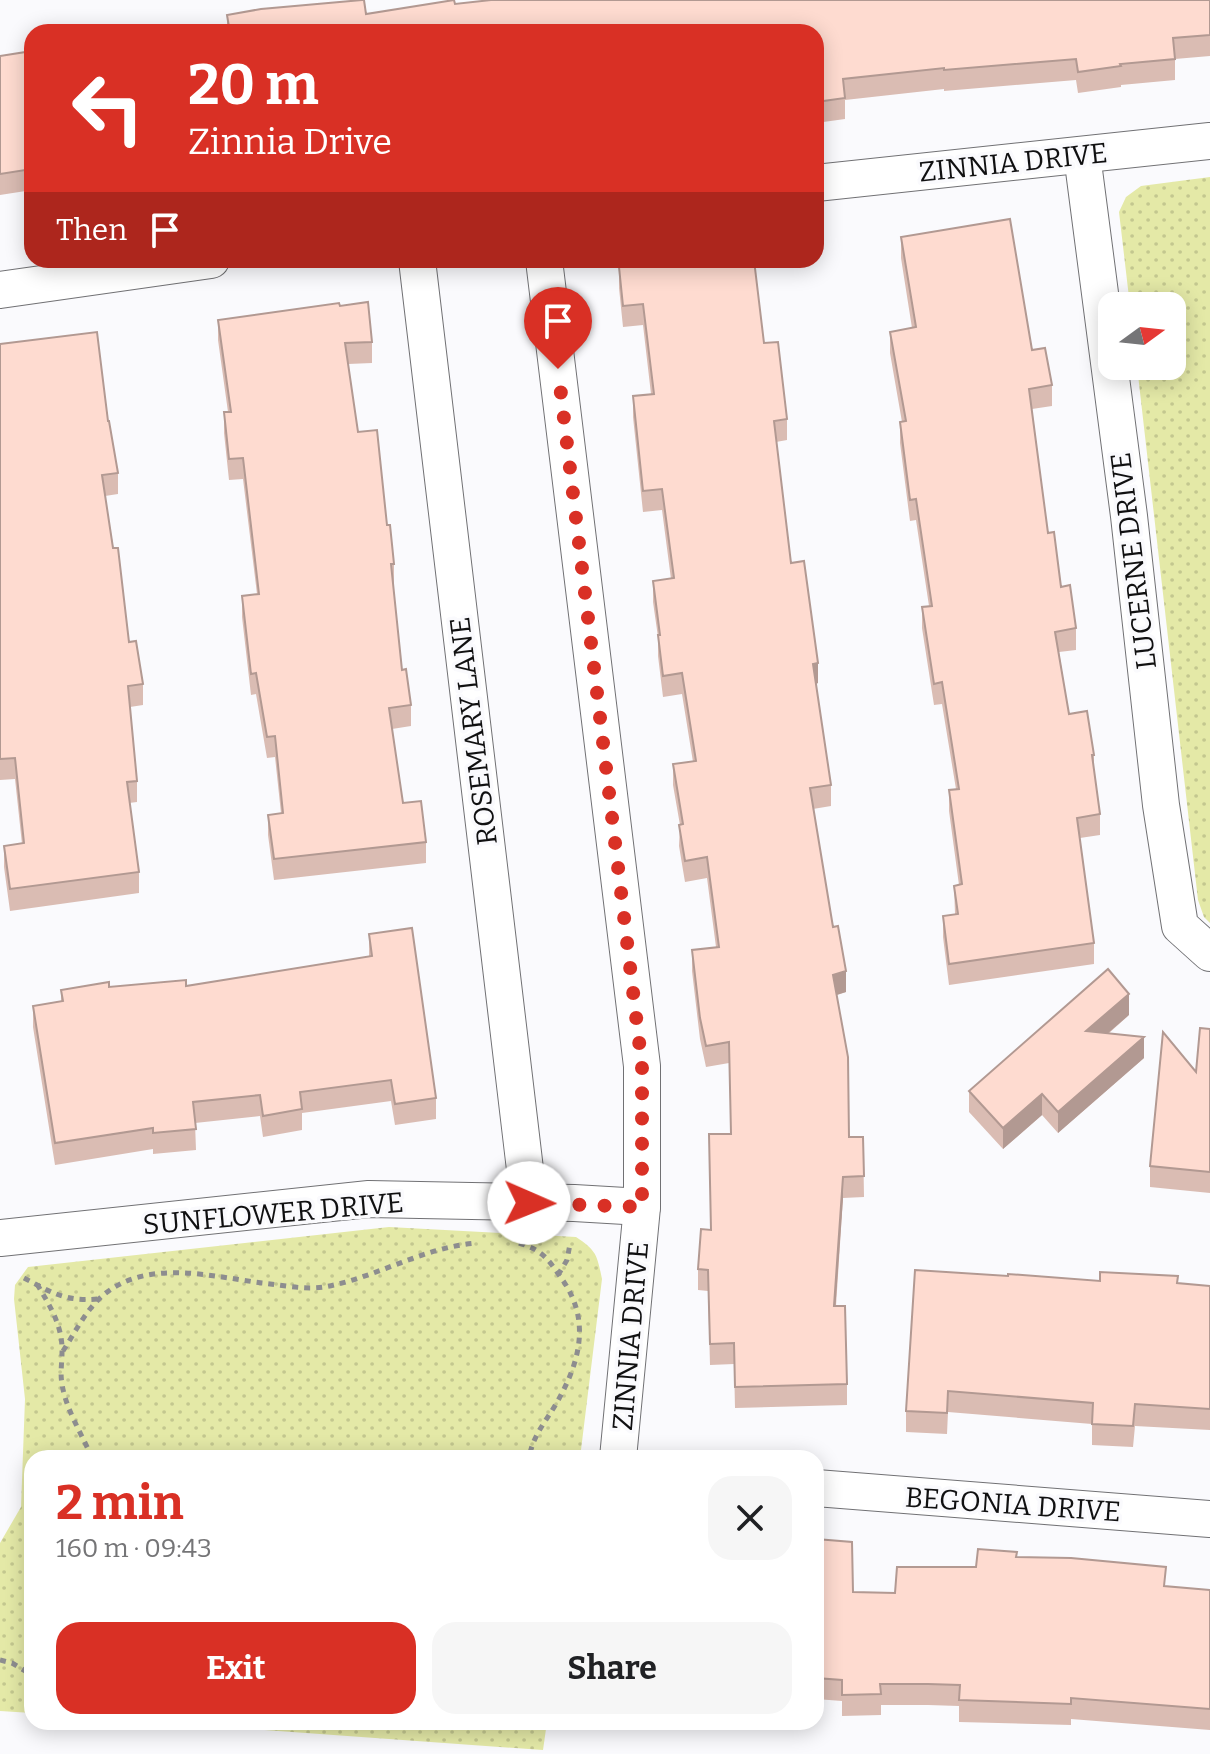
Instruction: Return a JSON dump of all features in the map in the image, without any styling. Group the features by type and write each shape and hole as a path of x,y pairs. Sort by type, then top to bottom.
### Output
{"street":[{"name":"ZINNIA DRIVE","path":"824,182 1210,141"},
{"name":"LUCERNE DRIVE","path":"1082,155 1129,516 1161,805 1180,926 1210,953"},
{"path":"0,290 155,268"},
{"name":"ROSEMARY LANE","path":"418,268 529,1203"},
{"name":"ZINNIA DRIVE","path":"545,268 642,1066 642,1207 619,1450"},
{"name":"SUNFLOWER DRIVE","path":"0,1238 369,1199 642,1207"},
{"name":"BEGONIA DRIVE","path":"824,1489 1210,1519"}],"path":[{"path":"63,1351 99,1299 126,1281 148,1274 180,1273 322,1287 435,1251 479,1243"},
{"path":"505,1243 535,1248 550,1262 568,1288 578,1311 580,1326 573,1372 539,1428 532,1450"},
{"path":"558,1275 567,1260 570,1244"},
{"path":"24,1278 58,1296 99,1299"},
{"path":"37,1284 60,1328 62,1384 88,1450"},
{"path":"0,1660 24,1670"}],"green space":[{"path":"1210,177 1210,923 1204,917 1198,900 1139,380 1186,380 1186,292 1128,292 1119,212 1126,197 1141,186"},
{"path":"389,1227 576,1237 592,1250 602,1279 581,1450 24,1450 24,1712 0,1711 0,1543 21,1507 25,1399 14,1299 15,1285 28,1267"},
{"path":"264,1730 546,1730 543,1750"}],"building":[{"path":"364,0 366,14 454,0 455,4 491,0 1210,0 1210,35 1173,38 1175,59 1078,72 1076,59 843,79 845,98 824,101 824,24 228,24 227,15"},
{"path":"24,52 24,170 0,174 0,56"},
{"path":"1010,219 1032,350 1045,348 1052,385 1029,389 1048,533 1054,532 1061,587 1070,585 1076,628 1055,632 1069,714 1087,711 1094,755 1100,814 1077,818 1094,943 949,964 943,916 958,914 954,886 962,884 949,790 959,789 942,682 934,684 922,607 932,606 916,499 910,500 900,422 906,421 890,332 916,327 901,237"},
{"path":"619,268 755,268 764,343 778,342 787,419 774,421 791,563 804,561 818,663 813,664 831,785 810,788 833,927 838,926 846,971 833,975 848,1057 849,1137 863,1137 864,1176 843,1177 834,1306 845,1306 847,1384 735,1387 734,1343 710,1344 708,1270 698,1269 701,1229 711,1230 709,1134 731,1134 729,1042 706,1046 700,1018 692,950 719,947 707,857 685,861 679,825 683,824 673,764 696,761 682,673 663,676 658,635 653,581 674,578 662,489 643,491 633,396 654,394 643,304 623,306"},
{"path":"368,302 372,342 345,343 358,432 377,430 387,525 390,525 402,670 406,669 411,705 389,708 403,803 421,801 426,842 274,859 268,815 283,813 275,736 267,737 256,673 251,674 242,596 259,594 243,458 229,459 224,412 231,412 218,320 339,303 340,306"},
{"path":"97,332 118,473 102,475 113,548 118,548 129,642 136,641 143,684 128,686 137,781 127,782 139,872 10,889 4,846 24,843 15,758 0,759 0,344"},
{"path":"412,928 436,1098 395,1104 391,1080 300,1092 302,1109 263,1116 260,1095 193,1102 196,1129 153,1133 153,1128 55,1143 33,1006 63,1001 61,990 109,982 109,987 186,980 186,986 372,956 369,934"},
{"path":"1108,969 1129,994 1086,1031 1144,1037 1058,1112 1042,1094 1003,1128 969,1091"},
{"path":"1200,1028 1210,1029 1210,1172 1150,1166 1163,1032 1196,1072"},
{"path":"915,1270 1100,1281 1100,1272 1178,1276 1177,1283 1210,1286 1210,1409 1135,1404 1133,1426 1092,1424 1093,1403 948,1391 947,1413 906,1411"},
{"path":"824,1540 852,1542 853,1592 895,1593 897,1567 976,1567 978,1549 1017,1552 1016,1557 1071,1558 1166,1567 1164,1586 1210,1590 1210,1709 1071,1698 1071,1704 959,1700 960,1685 880,1684 881,1694 842,1695 842,1680 824,1679"}],"route":[{"path":"529,1203 642,1207 642,1066 558,369"}]}
